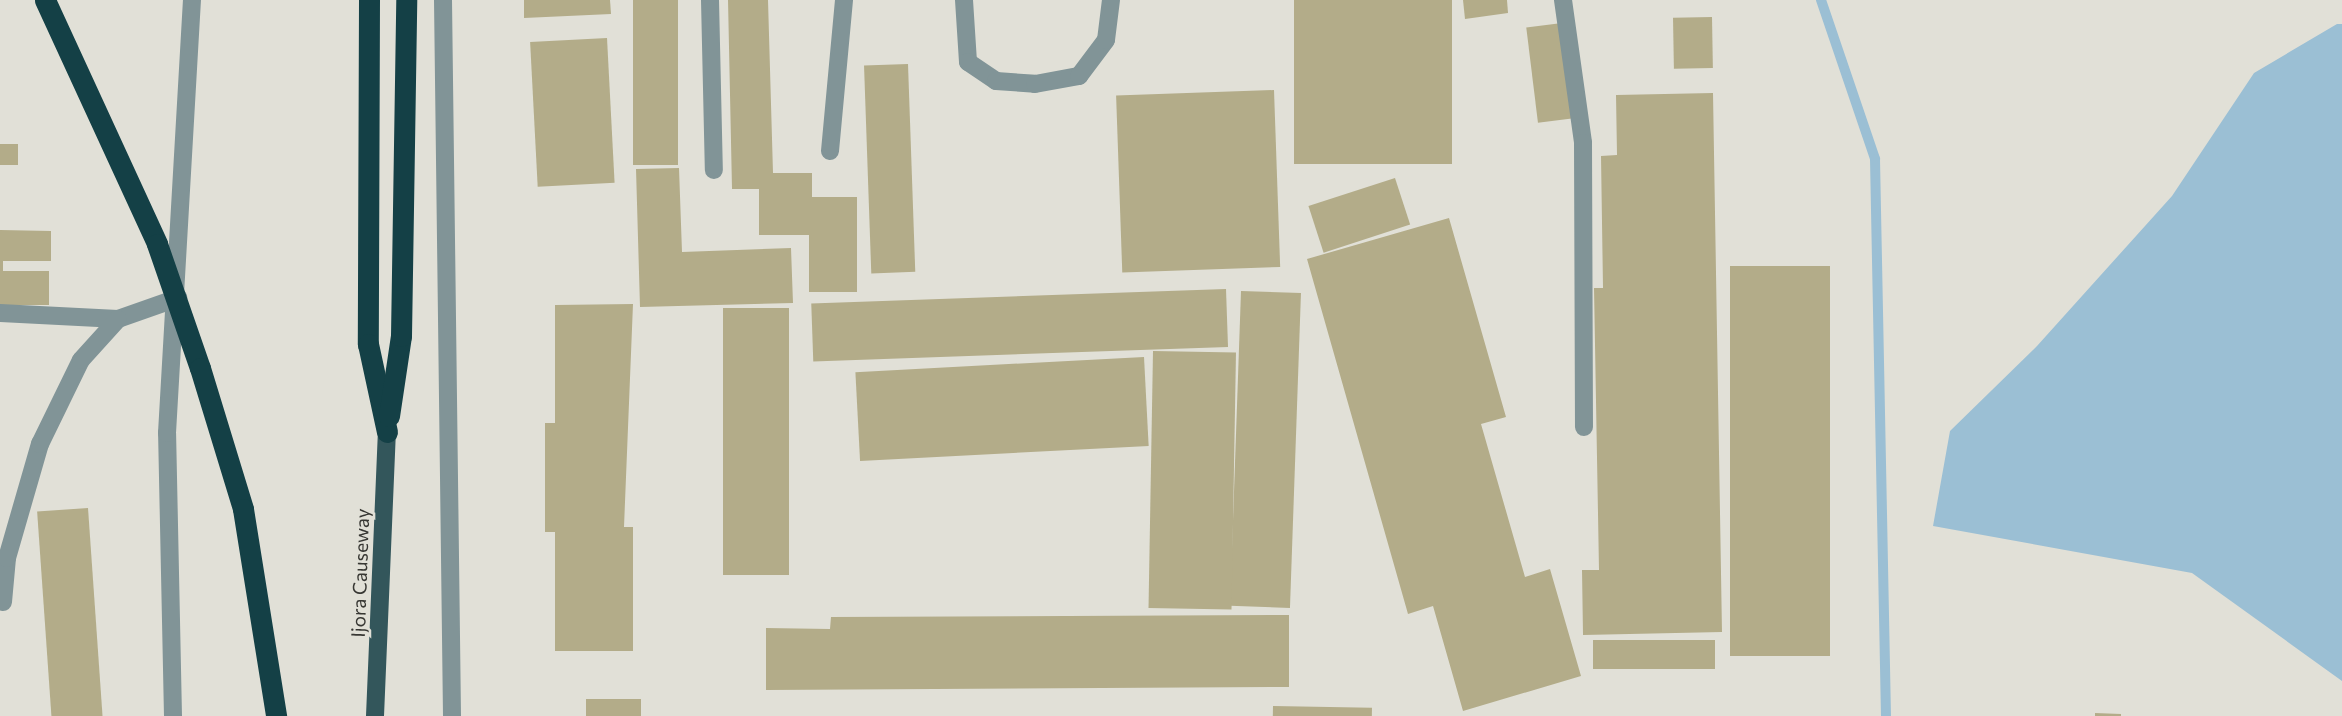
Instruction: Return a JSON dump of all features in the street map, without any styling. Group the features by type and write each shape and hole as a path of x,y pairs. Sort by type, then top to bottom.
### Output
{"highway":[{"path":"45,0 158,244 200,369 243,509 276,716"},
{"path":"369,0 369,344 387,432"},
{"path":"387,432 401,336 406,0"}],"main road":[{"name":"Ijora Causeway","path":"375,716 387,432"}],"street":[{"path":"173,716 167,433 178,298 192,0"},
{"path":"443,0 452,716"},
{"path":"710,0 714,170"},
{"path":"830,151 844,0"},
{"path":"964,0 968,62 996,81 1035,84 1079,76 1106,40 1111,0"},
{"path":"1563,0 1583,143 1584,427"},
{"path":"0,313 118,319 178,298"},
{"path":"3,602 7,558 40,443 81,360 118,319"}],"water":[{"path":"2337,24 2342,24 2342,681 2192,573 1933,526 1950,431 2037,346 2172,196 2254,73"}],"building":[{"path":"524,0 610,0 611,14 524,18"},
{"path":"633,0 678,0 678,165 633,165"},
{"path":"728,0 768,0 773,173 812,173 812,197 857,197 857,292 809,292 809,235 759,235 759,189 732,189"},
{"path":"1294,0 1452,0 1452,164 1294,164"},
{"path":"1463,0 1507,0 1508,13 1465,19"},
{"path":"1712,17 1713,68 1674,69 1673,18"},
{"path":"1562,23 1574,118 1538,123 1526,27"},
{"path":"607,38 615,183 538,187 530,42"},
{"path":"908,64 915,272 871,273 864,66"},
{"path":"1274,90 1280,267 1122,272 1116,96"},
{"path":"1713,93 1722,632 1583,635 1582,570 1599,570 1594,288 1603,288 1601,156 1617,155 1616,95"},
{"path":"0,144 18,144 18,165 0,165"},
{"path":"679,168 682,252 791,248 793,303 640,307 636,169"},
{"path":"1395,178 1410,225 1324,253 1308,206"},
{"path":"1449,218 1506,417 1481,424 1525,577 1550,569 1581,676 1463,711 1433,606 1408,614 1307,259"},
{"path":"0,230 51,231 51,261 3,261 3,271 49,271 49,305 0,305"},
{"path":"1730,266 1830,266 1830,656 1730,656"},
{"path":"1226,289 1228,347 813,361 811,303"},
{"path":"1241,291 1301,293 1290,608 1230,606"},
{"path":"633,304 624,527 633,527 633,651 555,651 555,532 545,532 545,423 555,423 555,305"},
{"path":"723,308 789,308 789,575 723,575"},
{"path":"1153,351 1236,352 1232,609 1149,608"},
{"path":"1144,357 1149,446 860,461 855,372"},
{"path":"88,508 103,716 51,716 37,512"},
{"path":"1289,615 1289,687 766,690 766,628 830,629 831,617"},
{"path":"1593,640 1715,640 1715,669 1593,669"},
{"path":"586,699 641,699 641,716 586,716"},
{"path":"1273,706 1372,708 1372,716 1273,716"},
{"path":"2095,713 2121,714 2121,716 2095,716"}],"waterway":[{"path":"1821,0 1875,159 1886,716"}]}
